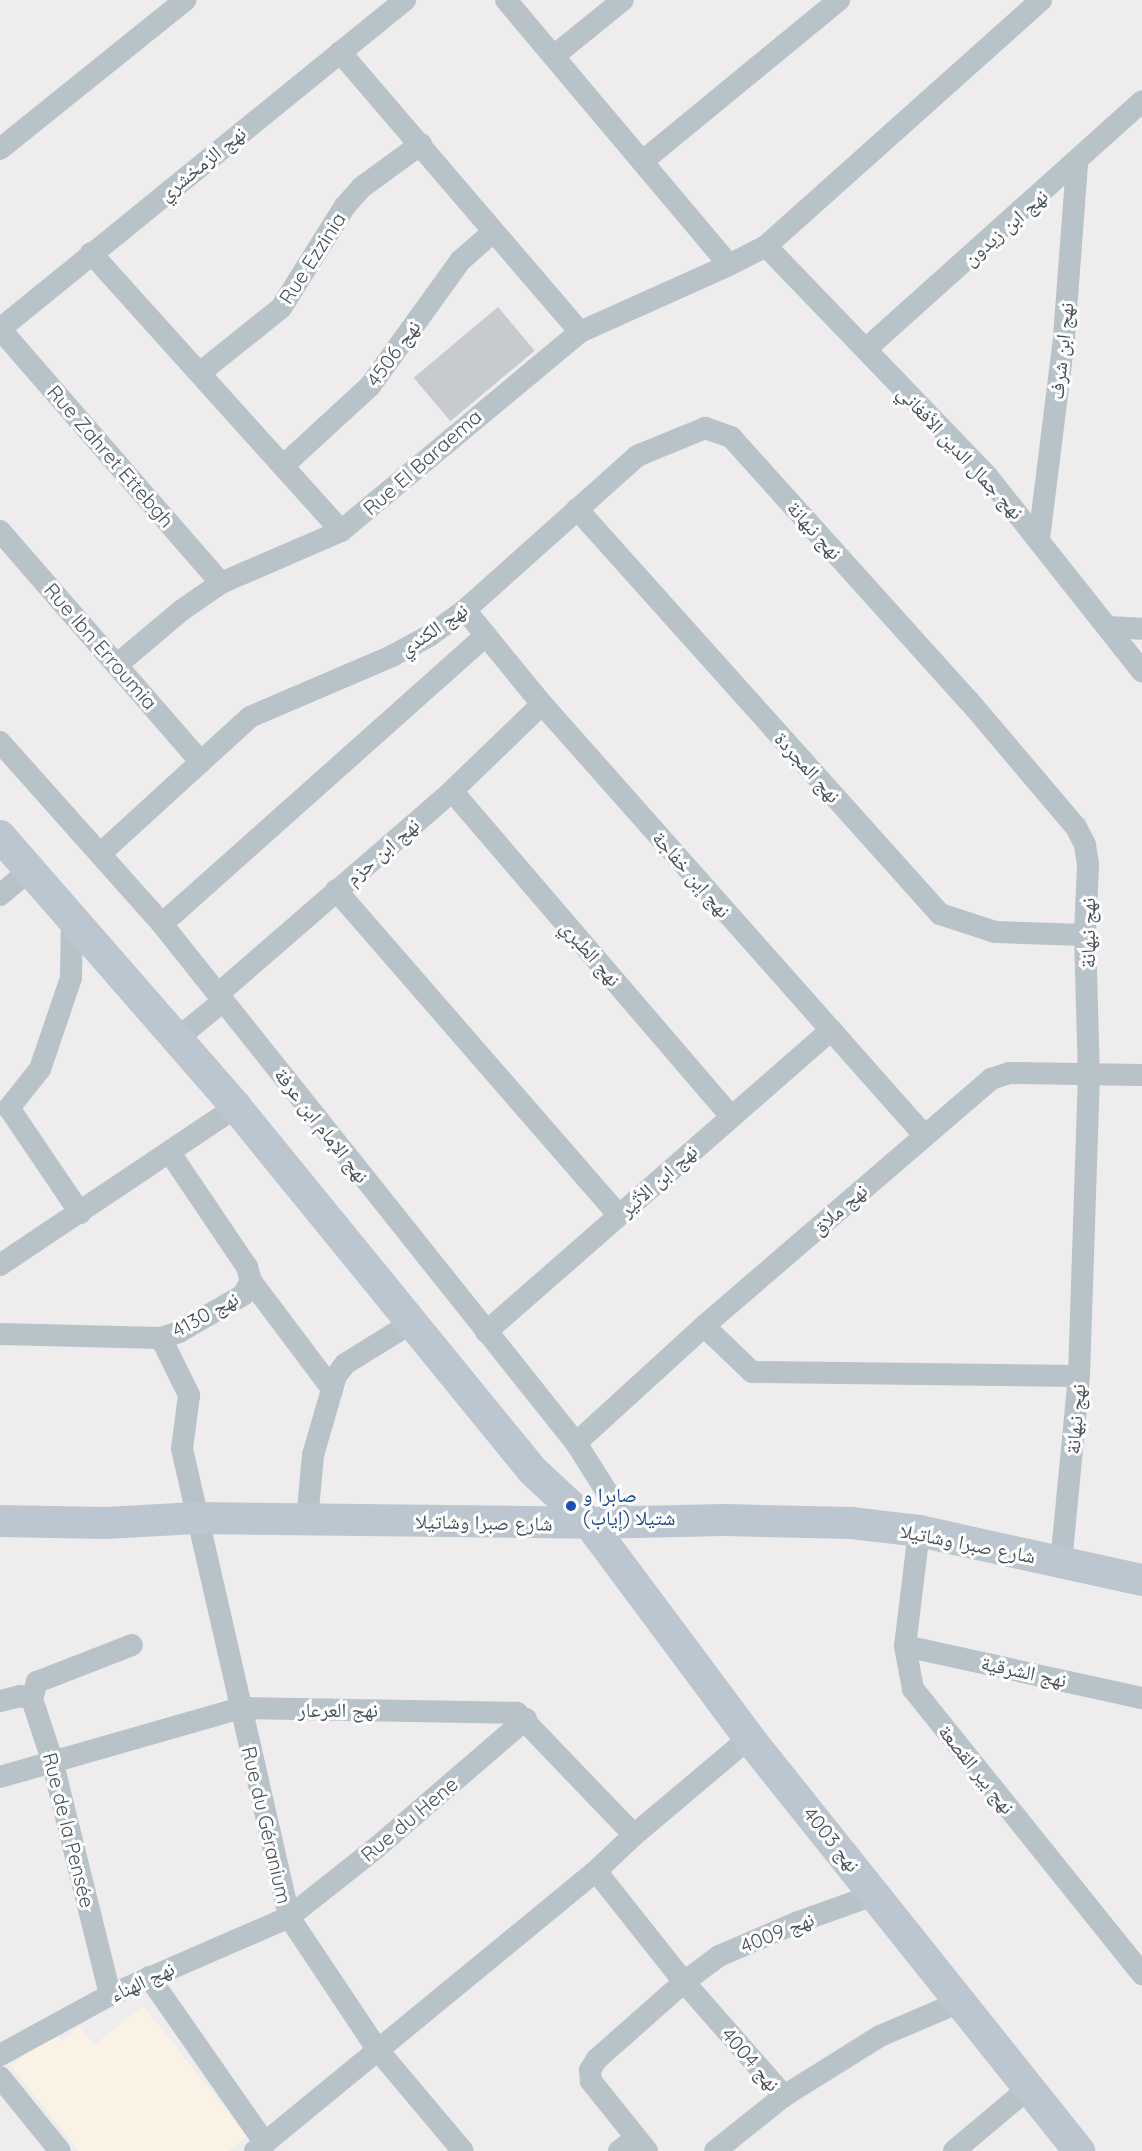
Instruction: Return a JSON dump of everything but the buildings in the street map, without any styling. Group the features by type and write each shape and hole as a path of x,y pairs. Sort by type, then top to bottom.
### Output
{"street":[{"path":"0,149 185,0"},
{"name":"نهج الزمخشري","path":"0,329 405,0"},
{"path":"506,0 555,55 729,265"},
{"path":"555,55 623,0"},
{"path":"644,161 838,0"},
{"name":"Rue El Baraema","path":"119,663 182,610 221,583 341,531 580,332 766,246 1041,0"},
{"path":"340,52 580,332"},
{"name":"نهج ابن زيدون","path":"866,350 1077,163 1142,101"},
{"name":"Rue Ezzinia","path":"201,372 281,308 345,206 362,187 421,144"},
{"name":"نهج ابن شرف","path":"1040,539 1064,337 1077,163"},
{"name":"نهج 4506","path":"284,466 370,386 460,261 493,232"},
{"name":"نهج جمال الدين الأفغاني","path":"766,246 988,477 1040,539 1142,671"},
{"path":"91,253 201,372 341,531"},
{"name":"Rue Zahret Ettebgh","path":"0,329 221,583"},
{"name":"نهج الكندي","path":"100,854 201,762 266,707 414,646 465,610 649,448 705,428 731,437"},
{"name":"نهج نبهانة","path":"731,437 1076,827 1088,865 1085,935 1089,1074 1079,1376 1061,1562"},
{"name":"نهج المجردة","path":"578,509 940,914 995,932 1085,935"},
{"name":"Rue Ibn Erroumia","path":"0,531 119,663 201,762"},
{"name":"نهج إبن خفاجة","path":"465,610 542,704 924,1135"},
{"path":"1108,627 1142,629"},
{"path":"162,924 486,635"},
{"name":"نهج ابن حزم","path":"178,1038 336,890 452,791 542,704"},
{"name":"نهج الإمام ابن عرفة","path":"0,742 162,924 576,1443 626,1522"},
{"name":"نهج الطبري","path":"452,791 730,1115"},
{"name":"نهج 4003","path":"0,836 72,914 237,1107 533,1471 589,1523 749,1738 877,1894 1079,2151"},
{"path":"0,895 31,869"},
{"path":"336,890 619,1215"},
{"path":"72,914 71,978 40,1070 4,1103 80,1213"},
{"name":"نهج ابن الأثير","path":"486,1332 730,1115 831,1030"},
{"name":"نهج ملاق","path":"576,1443 704,1326 924,1135 1001,1075 1142,1075"},
{"path":"0,1265 237,1107"},
{"name":"نهج 4130","path":"0,1334 161,1338 243,1295 251,1281 247,1267 170,1153"},
{"path":"251,1281 332,1389"},
{"path":"308,1521 313,1455 332,1389 345,1364 413,1322"},
{"path":"704,1326 752,1372 1079,1376"},
{"name":"Rue du Géranium","path":"161,1338 189,1395 182,1449 289,1917 377,2049 463,2151"},
{"name":"شارع صبرا وشاتيلا","path":"0,1521 105,1523 197,1518 589,1523 794,1521 919,1531 1142,1580"},
{"name":"نهج بير القصعة","path":"919,1531 905,1646 913,1689 1142,1974"},
{"path":"0,1701 20,1696 32,1699 37,1682 132,1645"},
{"name":"نهج الشرقية","path":"905,1646 1142,1698"},
{"name":"Rue de la Pensée","path":"32,1699 52,1760 110,1995"},
{"name":"نهج العرعار","path":"0,1777 52,1760 240,1708 517,1713 526,1719"},
{"path":"526,1719 634,1834"},
{"name":"Rue du Hene","path":"289,1917 376,1848 526,1719"},
{"path":"149,1977 260,2147 596,1871 634,1834 749,1738"},
{"name":"نهج 4004","path":"596,1871 684,1982 784,2096 715,2151"},
{"name":"نهج 4009","path":"684,1982 719,1956 798,1922 877,1894"},
{"name":"نهج الهناء","path":"0,2055 110,1995 289,1917"},
{"path":"634,2147 591,2081 590,2070 597,2059 684,1982"},
{"path":"784,2096 880,2036 962,2001"},
{"path":"0,2077 60,2151"},
{"path":"954,2151 1030,2086"}],"shaded area":[{"path":"143,2006 247,2136 229,2151 79,2151 11,2066 54,2031 62,2041 79,2027 94,2045"}],"place":[{"name":"صابرا و شتيلا (إياب)","path":"571,1506"}]}
